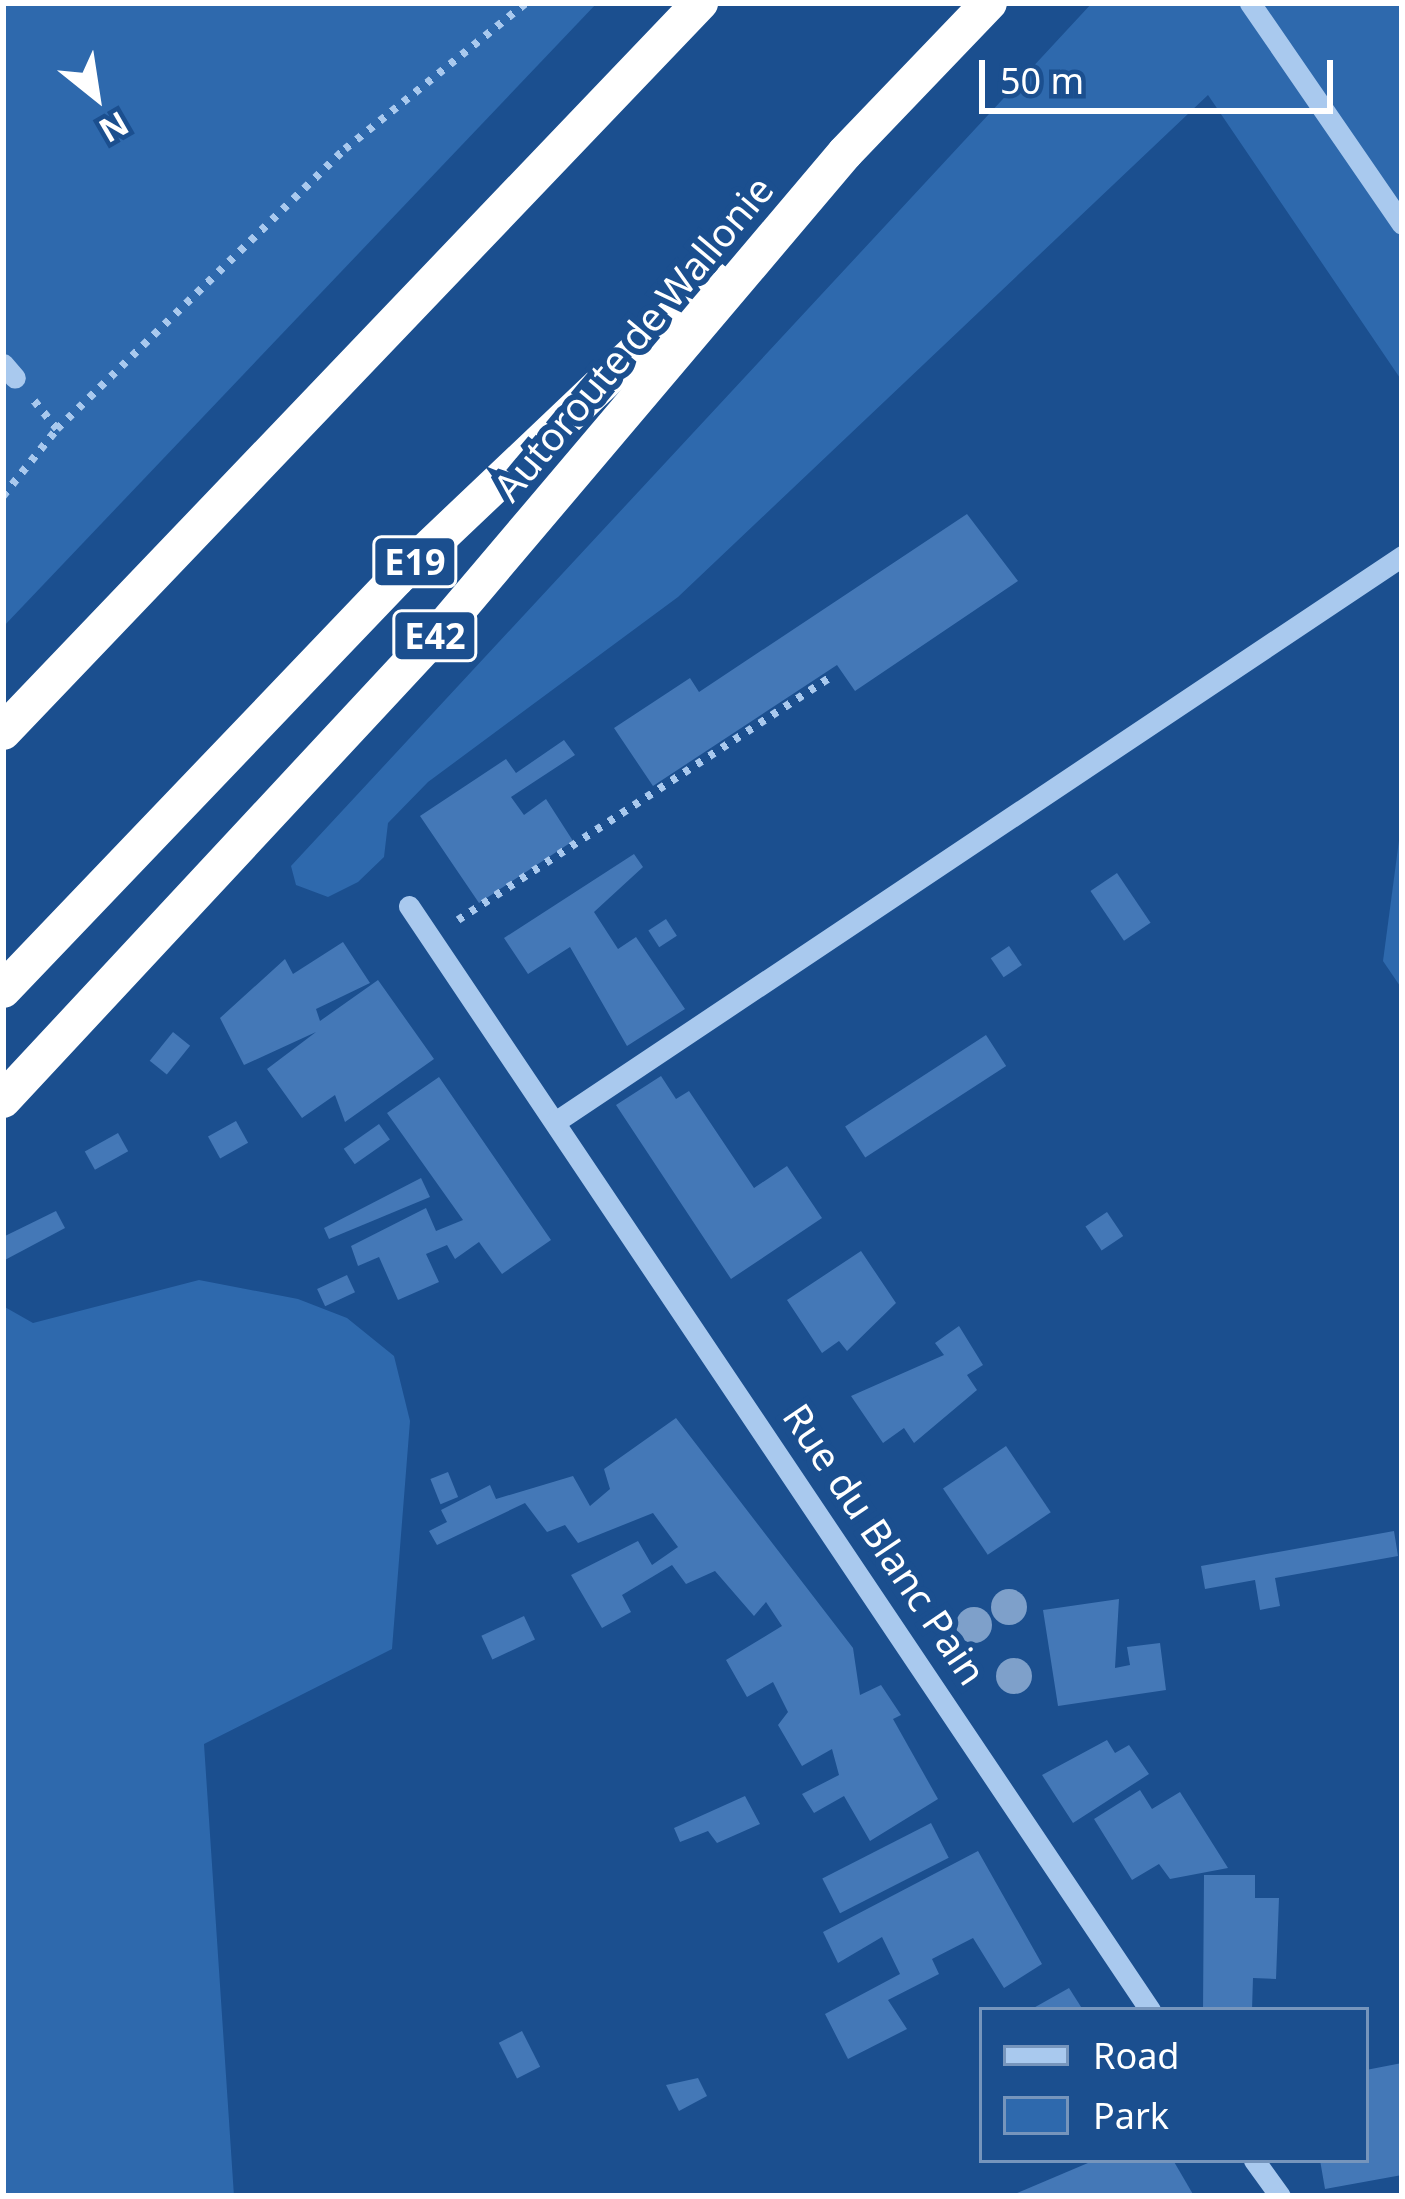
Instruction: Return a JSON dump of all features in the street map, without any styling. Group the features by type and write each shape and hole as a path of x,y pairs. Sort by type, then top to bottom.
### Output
{"highway":[{"path":"3,732 700,3"},
{"name":"Autoroute de Wallonie","path":"3,1100 447,623 845,153 989,3"},
{"name":"E19","path":"3,990 396,579 845,153"}],"street":[{"path":"1250,3 1402,224"},
{"path":"555,1122 1402,556"},
{"name":"Rue du Blanc Pain","path":"409,906 1148,2007"},
{"path":"1256,2163 1280,2196"}],"path":[{"path":"3,496 57,429 345,149 526,3"},
{"path":"9,370 57,429"},
{"path":"430,938 828,679"}],"green space":[{"path":"3,3 597,3 3,627"},
{"path":"1092,3 1402,3 1402,381 1208,95 678,597 428,782 388,823 384,857 358,882 328,897 296,885 291,866"},
{"path":"1402,818 1402,989 1383,961"},
{"path":"199,1280 298,1299 347,1318 394,1356 410,1421 392,1649 204,1744 234,2196 3,2196 3,1306 33,1323"}],"building":[{"path":"967,514 1018,581 855,691 837,665 653,786 614,728 690,678 699,692"},
{"path":"564,740 575,755 511,797 524,815 546,799 573,841 479,903 420,816 506,759 516,773"},
{"path":"634,854 643,867 594,912 618,949 636,937 685,1009 627,1046 570,947 528,974 504,938"},
{"path":"1117,873 1151,923 1124,941 1090,891"},
{"path":"666,919 677,936 659,947 648,930"},
{"path":"343,942 370,983 316,1009 320,1021 378,980 434,1059 345,1122 335,1095 302,1118 267,1069 316,1032 244,1065 220,1018 285,959 293,974"},
{"path":"1009,946 1022,965 1004,977 991,958"},
{"path":"173,1032 190,1046 167,1075 150,1061"},
{"path":"986,1035 1006,1066 865,1158 845,1126"},
{"path":"661,1076 676,1099 689,1091 754,1188 787,1166 822,1218 731,1279 616,1105"},
{"path":"439,1077 551,1240 502,1274 479,1242 455,1259 447,1245 426,1254 439,1282 398,1300 379,1257 358,1266 351,1246 426,1208 436,1231 463,1220 387,1113"},
{"path":"236,1121 248,1143 220,1158 208,1137"},
{"path":"379,1124 390,1140 355,1164 344,1149"},
{"path":"118,1133 128,1151 95,1170 85,1151"},
{"path":"421,1178 430,1197 329,1239 324,1228"},
{"path":"56,1211 65,1228 3,1261 3,1237"},
{"path":"1107,1212 1123,1236 1102,1251 1085,1227"},
{"path":"861,1251 896,1303 847,1351 839,1341 822,1353 787,1300"},
{"path":"347,1275 355,1292 325,1306 317,1289"},
{"path":"959,1326 983,1365 967,1375 977,1390 914,1443 904,1428 883,1443 851,1396 944,1355 935,1343"},
{"path":"676,1418 853,1648 860,1695 881,1685 901,1715 893,1719 938,1799 870,1841 844,1796 814,1813 802,1794 839,1775 832,1749 802,1766 778,1725 788,1712 773,1682 747,1697 726,1660 782,1626 766,1602 754,1616 715,1571 686,1584 672,1565 622,1595 631,1612 602,1628 571,1575 638,1541 652,1565 678,1547 653,1513 578,1543 565,1525 547,1532 525,1503 437,1545 429,1531 447,1522 441,1510 490,1485 496,1499 573,1476 590,1506 610,1489 604,1469"},
{"path":"1006,1446 1051,1512 988,1555 943,1488"},
{"path":"448,1472 458,1497 440,1504 430,1479"},
{"path":"1394,1531 1398,1556 1275,1578 1280,1606 1260,1610 1255,1580 1205,1589 1201,1566"},
{"path":"1119,1599 1115,1668 1130,1665 1127,1647 1160,1643 1166,1690 1058,1706 1043,1610"},
{"path":"524,1616 535,1640 492,1659 481,1636"},
{"path":"1107,1740 1115,1753 1129,1745 1149,1774 1073,1823 1042,1775"},
{"path":"1140,1790 1152,1809 1180,1792 1228,1868 1170,1879 1159,1864 1132,1880 1094,1819"},
{"path":"745,1796 760,1824 717,1843 708,1831 680,1842 674,1828"},
{"path":"931,1823 949,1858 840,1913 822,1878"},
{"path":"978,1851 1042,1964 1004,1988 973,1938 932,1959 939,1974 888,2000 907,2029 848,2059 825,2014 900,1974 882,1937 838,1963 823,1932"},
{"path":"1204,1875 1255,1875 1255,1898 1279,1898 1276,1979 1253,1978 1252,2007 1203,2007"},
{"path":"1069,1988 1081,2007 1035,2007"},
{"path":"522,2031 540,2067 517,2078 499,2043"},
{"path":"1402,2063 1402,2175 1325,2189 1321,2163 1369,2163 1369,2069"},
{"path":"698,2078 707,2096 679,2111 666,2085"},
{"path":"1088,2163 1175,2163 1194,2196 1010,2196"}]}
